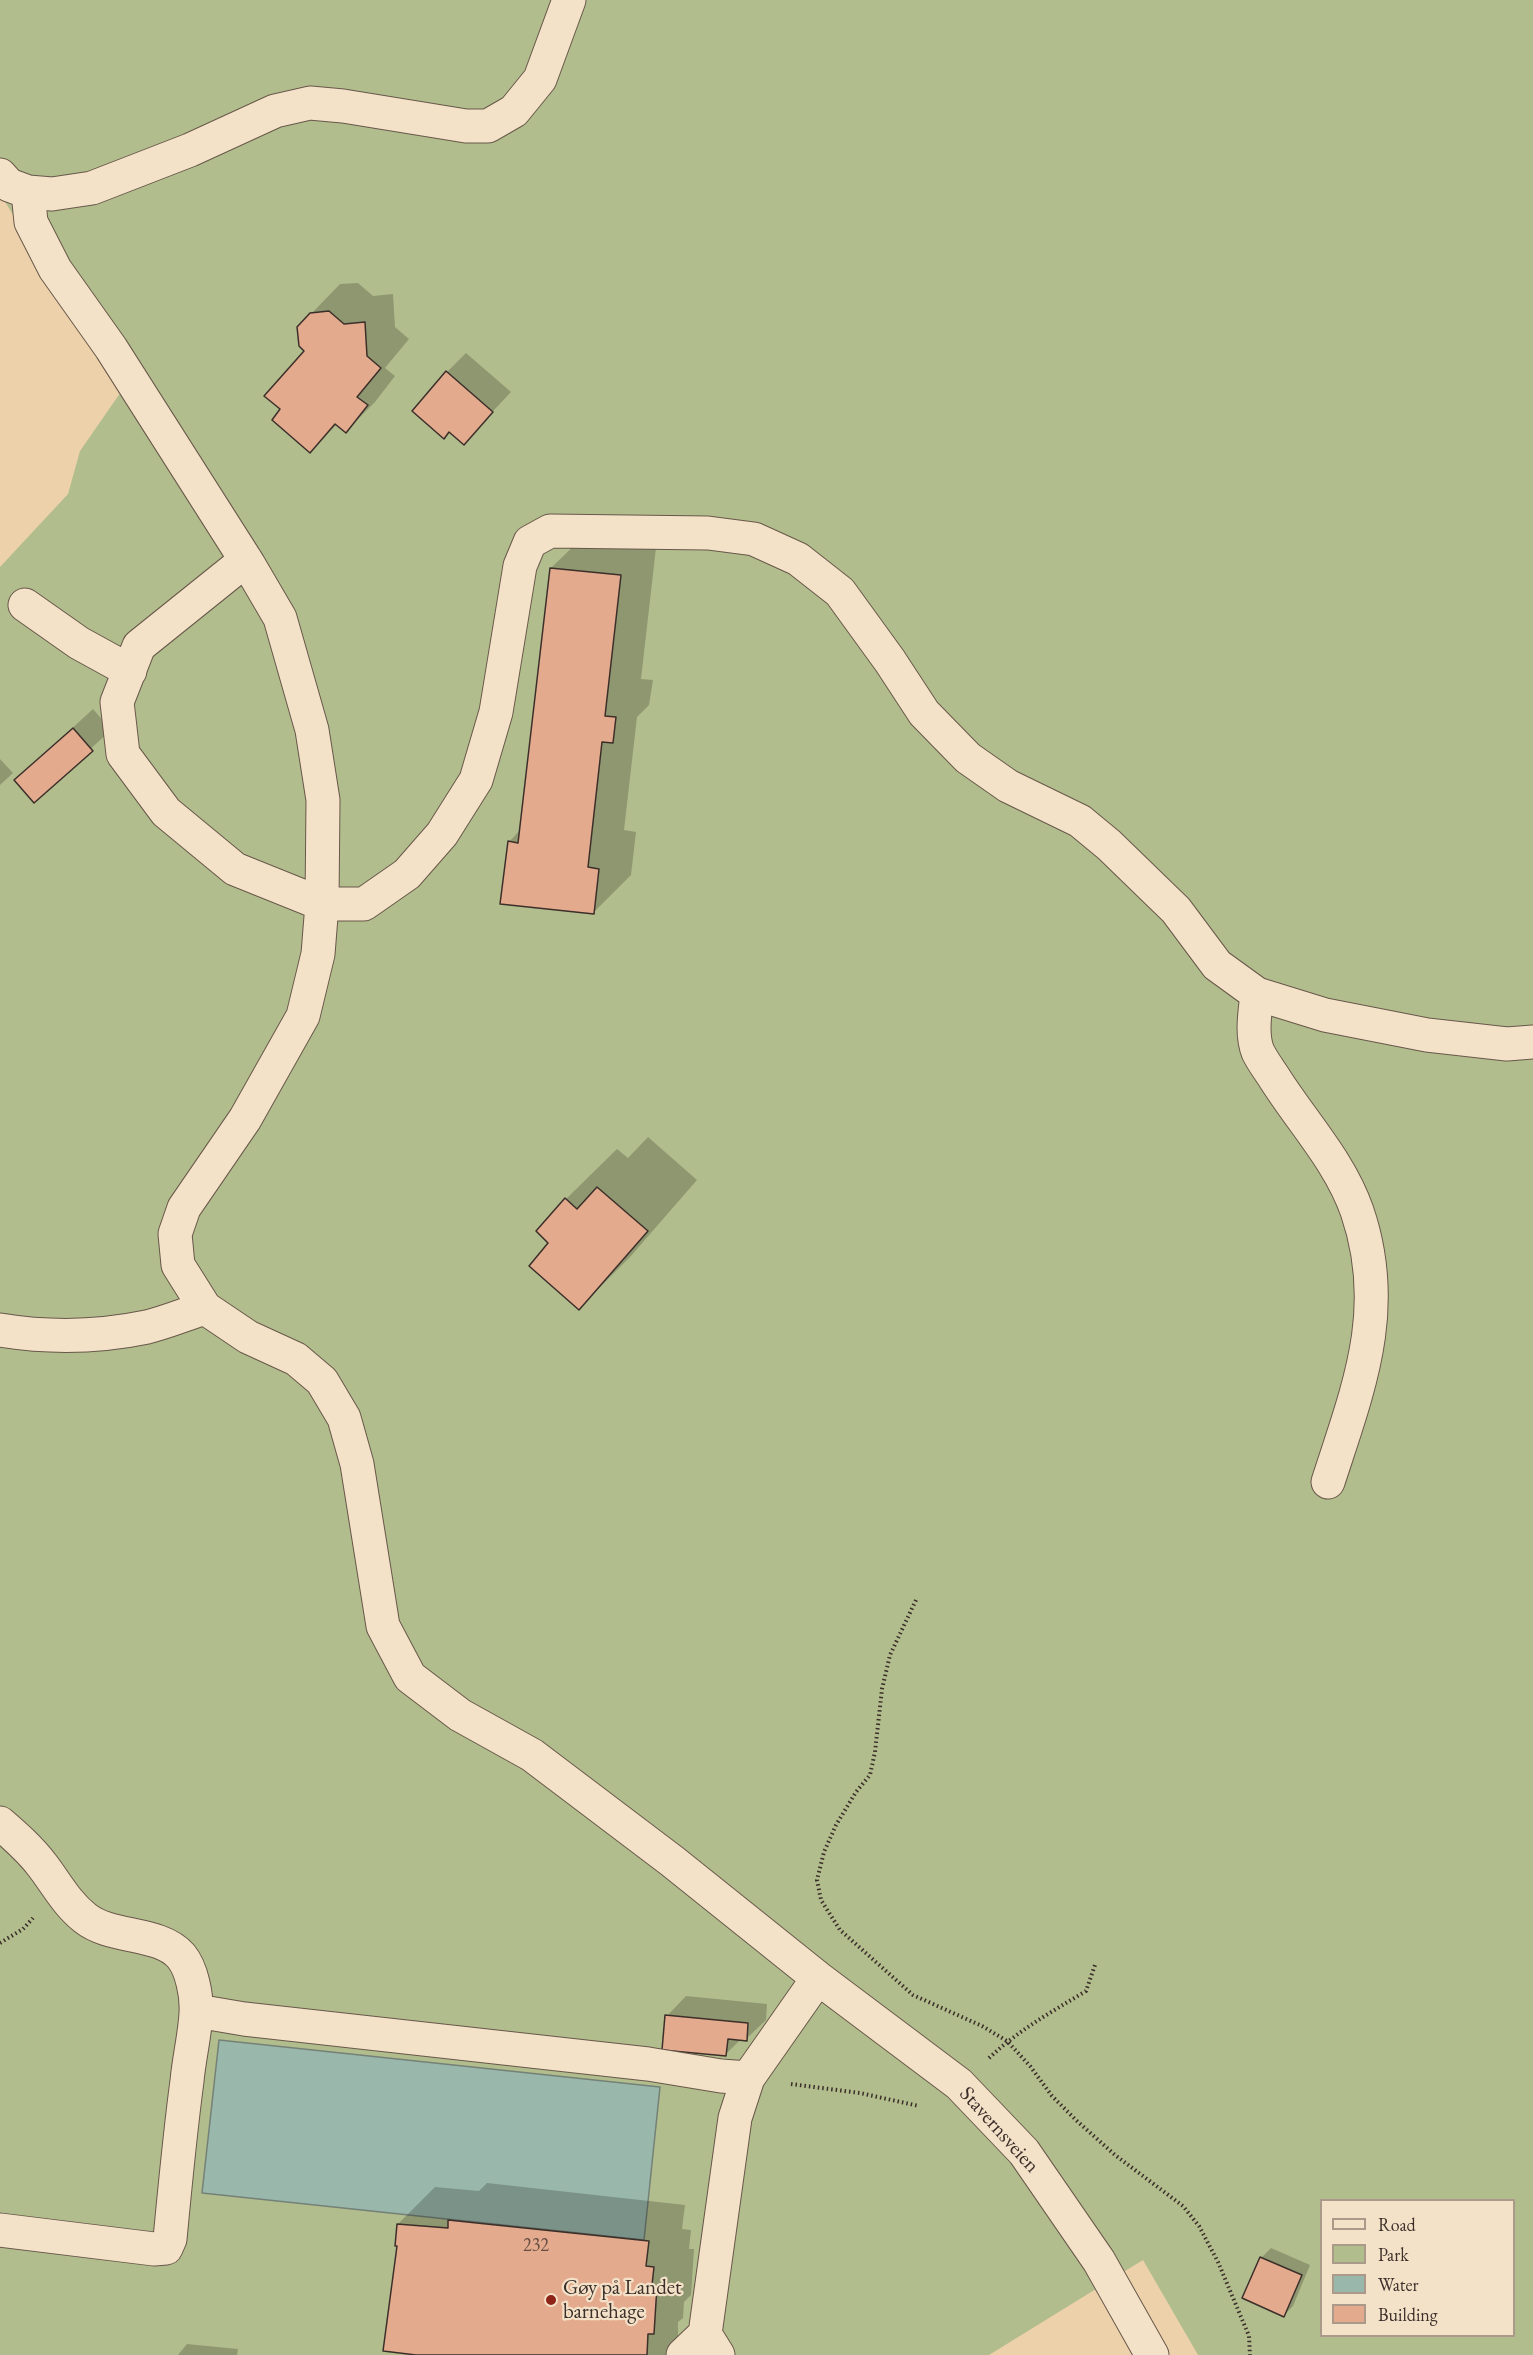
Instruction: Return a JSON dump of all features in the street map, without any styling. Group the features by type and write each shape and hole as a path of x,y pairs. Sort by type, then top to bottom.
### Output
{"street":[{"path":"0,175 9,185 28,192 52,194 92,188 190,150 275,111 310,103 343,106 466,126 488,126 514,111 540,79 569,0"},
{"path":"0,1330 24,1334 93,1336 149,1326 205,1308 178,1265 175,1234 184,1208 245,1119 303,1016 318,954 322,904 323,800 312,730 280,618 246,560 111,348 55,269 31,222 28,192"},
{"path":"246,560 139,646 117,702 123,754 165,812 235,869 322,904 364,904 407,874 442,834 476,780 495,712 520,566 530,542 550,531 708,533 754,539 798,559 840,592 924,713 968,758 1008,786 1080,821 1109,845 1176,910 1217,965 1257,994 1325,1016 1427,1035 1507,1044 1533,1042"},
{"path":"25,605 79,643 130,670"},
{"path":"1257,994 1253,1022 1258,1051 1336,1167 1357,1210 1368,1252 1372,1294 1364,1371 1328,1482"},
{"name":"Stavernsveien","path":"205,1308 248,1337 296,1359 322,1381 344,1418 357,1464 382,1626 410,1677 460,1715 532,1755 672,1861 818,1978 959,2084 1024,2152 1099,2261 1152,2355"},
{"path":"0,1823 21,1841 42,1865 68,1902 86,1919 107,1929 167,1946 181,1957 193,1984 197,2011 187,2079 170,2239 166,2248 154,2249 0,2230"},
{"path":"702,2348 735,2118 748,2078 818,1978"},
{"path":"197,2011 244,2019 648,2064 748,2078"}],"path":[{"path":"916,1600 890,1655 882,1689 870,1775 856,1792 836,1825 824,1852 817,1880 821,1900 840,1930 913,1995 982,2026 1007,2041 1030,2066 1052,2096 1078,2122 1115,2155 1183,2206 1199,2226 1218,2262 1249,2336 1250,2355"},
{"path":"985,2062 1007,2041 1033,2022 1086,1991 1095,1965"},
{"path":"748,2078 860,2093 921,2106"}],"green space":[{"path":"0,0 1533,0 1533,2355 1198,2355 1143,2260 989,2355 0,2355 0,567 68,494 80,451 123,389 0,194"}],"water":[{"path":"219,2040 660,2087 644,2240 202,2193"}],"building":[{"path":"329,311 344,324 365,322 367,356 381,368 357,397 368,405 346,433 335,424 310,453 272,420 280,409 264,396 304,351 299,346 297,327 310,313"},
{"path":"446,371 493,412 464,445 449,432 444,439 412,411"},
{"path":"550,568 621,575 605,716 616,717 613,743 602,742 588,867 599,869 594,914 500,904 508,841 518,843"},
{"path":"73,728 93,751 34,803 14,780"},
{"path":"597,1187 648,1231 579,1310 529,1266 548,1243 536,1231 565,1198 577,1209"},
{"path":"665,2015 748,2023 747,2041 728,2039 726,2056 662,2050"},
{"path":"448,2220 649,2241 646,2266 654,2267 652,2285 657,2286 654,2334 648,2334 647,2355 416,2355 383,2351 397,2246 395,2246 397,2224 448,2228"},
{"path":"1260,2257 1302,2275 1284,2317 1242,2298"}],"place":[{"name":"Gøy på Landet barnehage","path":"551,2300"}]}
